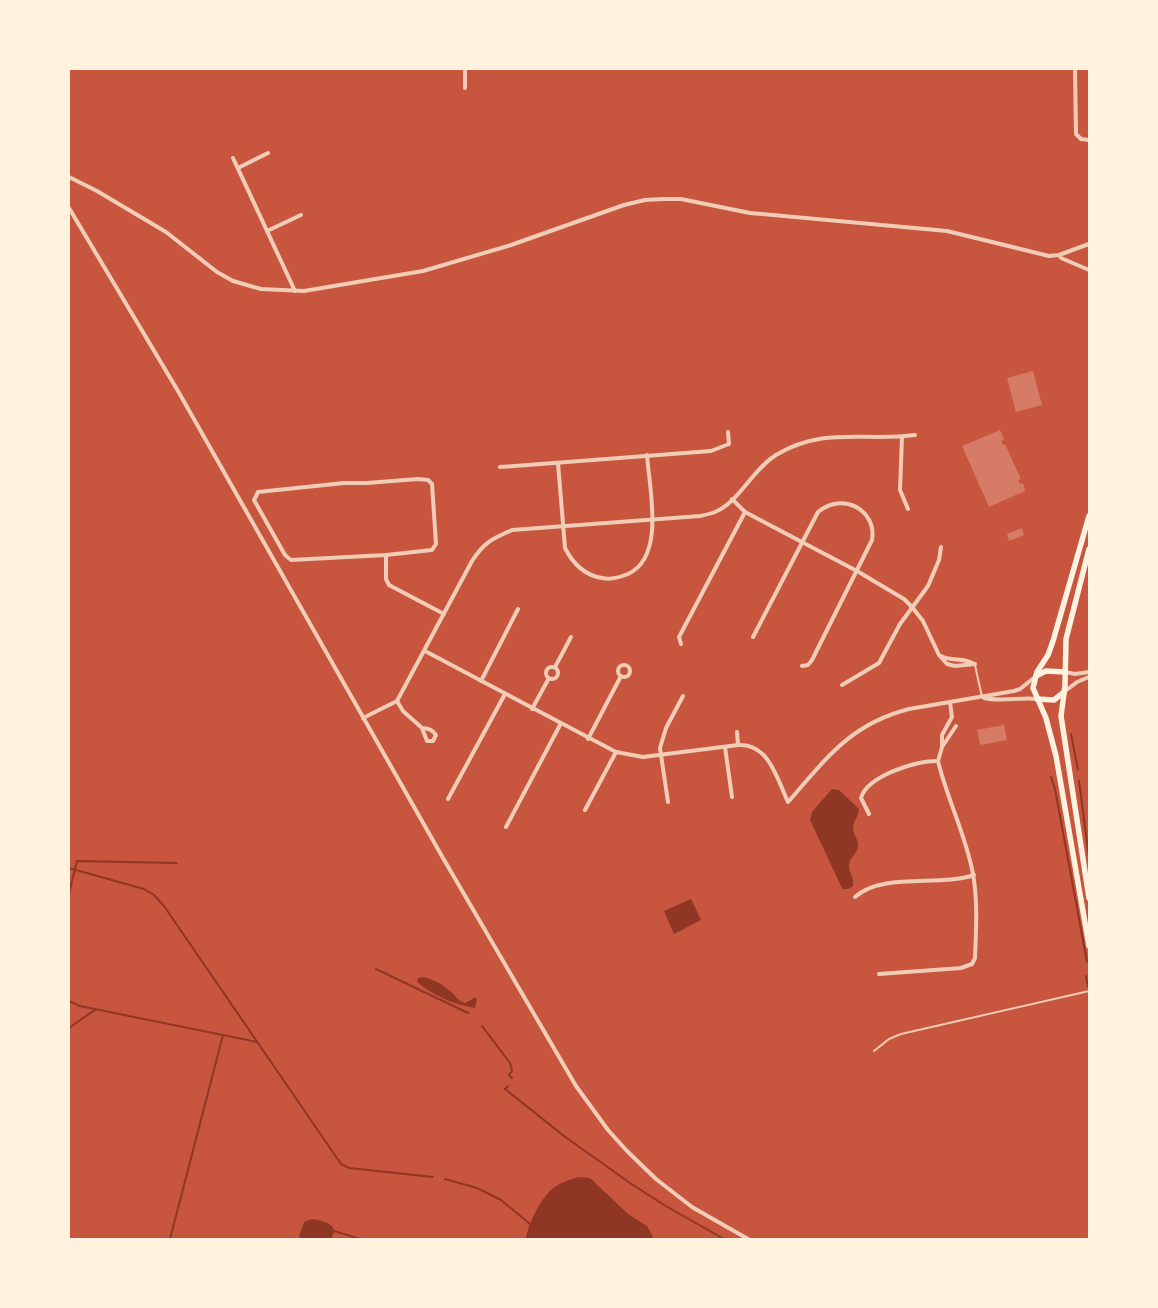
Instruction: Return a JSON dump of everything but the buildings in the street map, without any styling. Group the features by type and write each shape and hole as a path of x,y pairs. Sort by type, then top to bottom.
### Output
{"main road":[{"path":"1089,516 1053,641 1033,686 1037,700 1046,718 1056,756 1089,946"},
{"path":"1089,549 1067,630 1064,692 1061,710 1089,898"},
{"path":"1036,676 1046,672 1065,672"},
{"path":"1037,700 1054,700 1064,692"}],"street":[{"path":"465,69 465,88"},
{"path":"1076,69 1076,134 1081,139 1089,140"},
{"path":"238,168 268,153"},
{"path":"234,158 295,291"},
{"path":"69,177 97,191 166,232 218,272 233,281 261,289 304,291 423,270 510,245 624,205 645,200 664,199 698,202 750,213 947,231 1049,256 1059,255 1089,244"},
{"path":"69,208 178,391 363,718 567,1072 592,1109 627,1151 667,1188 706,1215 748,1239"},
{"path":"267,231 301,215"},
{"path":"1059,255 1061,258 1089,270"},
{"path":"500,467 711,450 729,444 728,432"},
{"path":"363,718 398,701 472,561 490,539 512,530 700,516 716,512 732,499 754,474 775,455 796,444 818,438 915,434"},
{"path":"902,436 900,490 908,508"},
{"path":"558,462 565,548 575,564 584,572 593,576 612,579 632,572 641,564 650,547 652,520 647,455"},
{"path":"425,479 431,481 436,544 432,550 386,556 291,560 285,556 256,505 254,500 256,495 258,492 344,483 425,479"},
{"path":"732,499 745,512 893,592 912,607 923,621 944,662 951,666 975,664"},
{"path":"753,637 818,512 826,506 845,503 856,507 870,519 874,531 872,540 812,660 808,665 802,666"},
{"path":"681,644 679,637 745,512"},
{"path":"842,685 879,663 900,624 928,586 939,560 941,547"},
{"path":"386,556 386,579 389,585 444,614"},
{"path":"481,681 518,609"},
{"path":"555,667 571,637"},
{"path":"425,651 588,739 616,752 635,757 725,746 751,746 763,753 772,767 788,802 833,751 848,737 880,718 898,711 1020,689 1036,676"},
{"path":"939,655 946,658 964,659 975,664"},
{"path":"549,678 555,678 558,674 555,667"},
{"path":"549,678 546,673 547,669 555,667"},
{"path":"1065,672 1075,674 1089,672"},
{"path":"588,739 620,676"},
{"path":"532,709 549,678"},
{"path":"1064,692 1077,682 1089,678"},
{"path":"448,799 505,694"},
{"path":"668,802 660,748 664,734 683,696"},
{"path":"982,697 995,700 1018,698 1037,700"},
{"path":"398,701 403,712 422,728"},
{"path":"879,974 967,966 975,958 976,895 974,875 968,850 938,760 942,746 942,735 952,717 950,702"},
{"path":"506,828 560,724"},
{"path":"942,746 956,726"},
{"path":"736,732 738,745"},
{"path":"725,746 732,797"},
{"path":"585,810 616,752"},
{"path":"869,814 861,798 865,790 902,767 928,760 938,760"},
{"path":"855,897 862,891 891,883 956,880 974,875"}],"lane":[{"path":"975,664 982,697"},
{"path":"952,717 956,726"},
{"path":"874,1051 888,1039 901,1034 1089,991"}],"shaded area":[{"path":"832,789 839,790 859,809 853,828 858,847 849,864 853,886 848,889 843,889 841,886 810,820 812,812"},
{"path":"691,899 701,920 674,934 664,911"},
{"path":"424,977 442,985 465,1003 477,998 475,1008 452,1002 430,991 417,982 418,978"},
{"path":"578,1177 590,1178 628,1214 647,1226 654,1239 526,1239 529,1226 543,1199 558,1185"},
{"path":"312,1219 331,1225 334,1231 331,1239 301,1239 299,1236 304,1222"}],"waterway":[{"path":"1071,734 1078,770"},
{"path":"1051,777 1055,789 1087,962"},
{"path":"1079,781 1089,857"},
{"path":"69,893 77,861 177,863"},
{"path":"69,868 144,889 154,895 164,906 341,1164 349,1168 433,1177"},
{"path":"376,969 468,1013"},
{"path":"1086,976 1088,986"},
{"path":"69,1001 80,1006 257,1042"},
{"path":"69,1028 96,1009"},
{"path":"482,1026 510,1063 512,1071 509,1075 512,1078"},
{"path":"170,1239 223,1035"},
{"path":"508,1086 505,1089 564,1136 630,1183 724,1239"},
{"path":"445,1179 477,1188 501,1200 530,1224"},
{"path":"334,1231 360,1239"}]}
